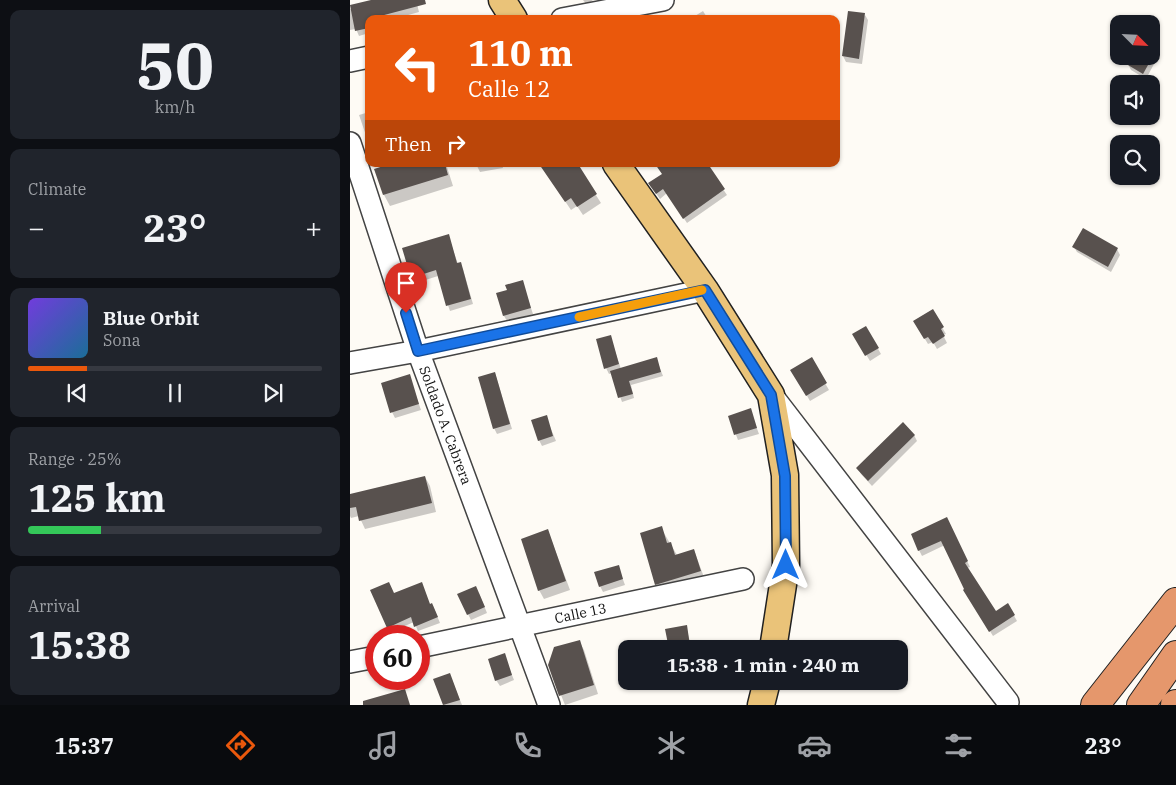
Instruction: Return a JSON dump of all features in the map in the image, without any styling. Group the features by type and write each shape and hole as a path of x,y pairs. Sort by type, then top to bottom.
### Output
{"highway":[{"path":"1095,705 1176,602"},
{"path":"1141,705 1176,655"}],"main road":[{"path":"502,0 511,15"},
{"path":"618,167 705,290 771,395 785,476 786,565 774,640"},
{"path":"761,705 765,690"}],"street":[{"path":"583,15 662,0"},
{"path":"350,61 365,58"},
{"name":"Soldado A. Cabrera","path":"350,143 418,351 549,705"},
{"path":"350,363 418,351 705,290"},
{"path":"768,389 1008,702"},
{"name":"Calle 13","path":"430,645 742,579"},
{"path":"350,662 365,659"}],"building":[{"path":"371,0 425,0 426,4 384,15 365,15 365,29 355,31 350,5"},
{"path":"848,11 865,13 859,59 842,56"},
{"path":"1128,65 1148,65 1143,74"},
{"path":"380,167 446,167 448,175 383,195 374,169"},
{"path":"541,167 580,167 597,194 577,207 571,198 565,202"},
{"path":"657,167 710,167 725,189 683,219 663,189 656,194 648,183 662,174"},
{"path":"1083,228 1118,248 1108,267 1072,247"},
{"path":"449,234 457,263 461,262 471,299 446,306 436,270 411,278 402,248"},
{"path":"523,280 531,308 503,316 496,293 507,290 505,285"},
{"path":"933,309 944,327 941,329 945,336 933,344 928,337 924,339 913,321"},
{"path":"866,326 879,348 865,356 852,334"},
{"path":"611,335 619,364 604,369 596,339"},
{"path":"657,357 661,372 629,381 633,394 618,398 610,371"},
{"path":"812,357 827,383 806,396 790,370"},
{"path":"495,372 510,424 493,429 478,377"},
{"path":"410,374 419,404 390,413 381,383"},
{"path":"751,408 757,428 734,435 728,416"},
{"path":"547,415 553,436 538,441 531,420"},
{"path":"903,422 915,435 868,481 856,468"},
{"path":"425,476 432,503 359,521 356,507 350,508 350,494"},
{"path":"947,517 968,561 965,563 996,611 1008,603 1015,615 989,632 963,590 941,541 918,551 911,534"},
{"path":"662,526 667,543 671,542 675,555 694,549 701,571 655,585 640,533"},
{"path":"548,529 566,581 538,591 521,539"},
{"path":"619,565 623,579 599,587 594,572"},
{"path":"389,582 394,593 422,582 430,604 432,603 438,617 419,625 413,625 411,617 394,625 386,625 370,590"},
{"path":"476,586 485,607 467,615 457,594"},
{"path":"687,625 689,640 667,640 665,629"},
{"path":"580,640 594,685 559,696 548,665 554,647"},
{"path":"505,653 512,675 495,681 488,659"},
{"path":"450,673 460,700 443,705 433,679"},
{"path":"405,690 410,705 363,705 363,701"}],"slow traffic":[{"path":"579,317 702,290"}],"route":[{"path":"406,313 418,351 705,290 771,395 785,476 786,565"}]}
